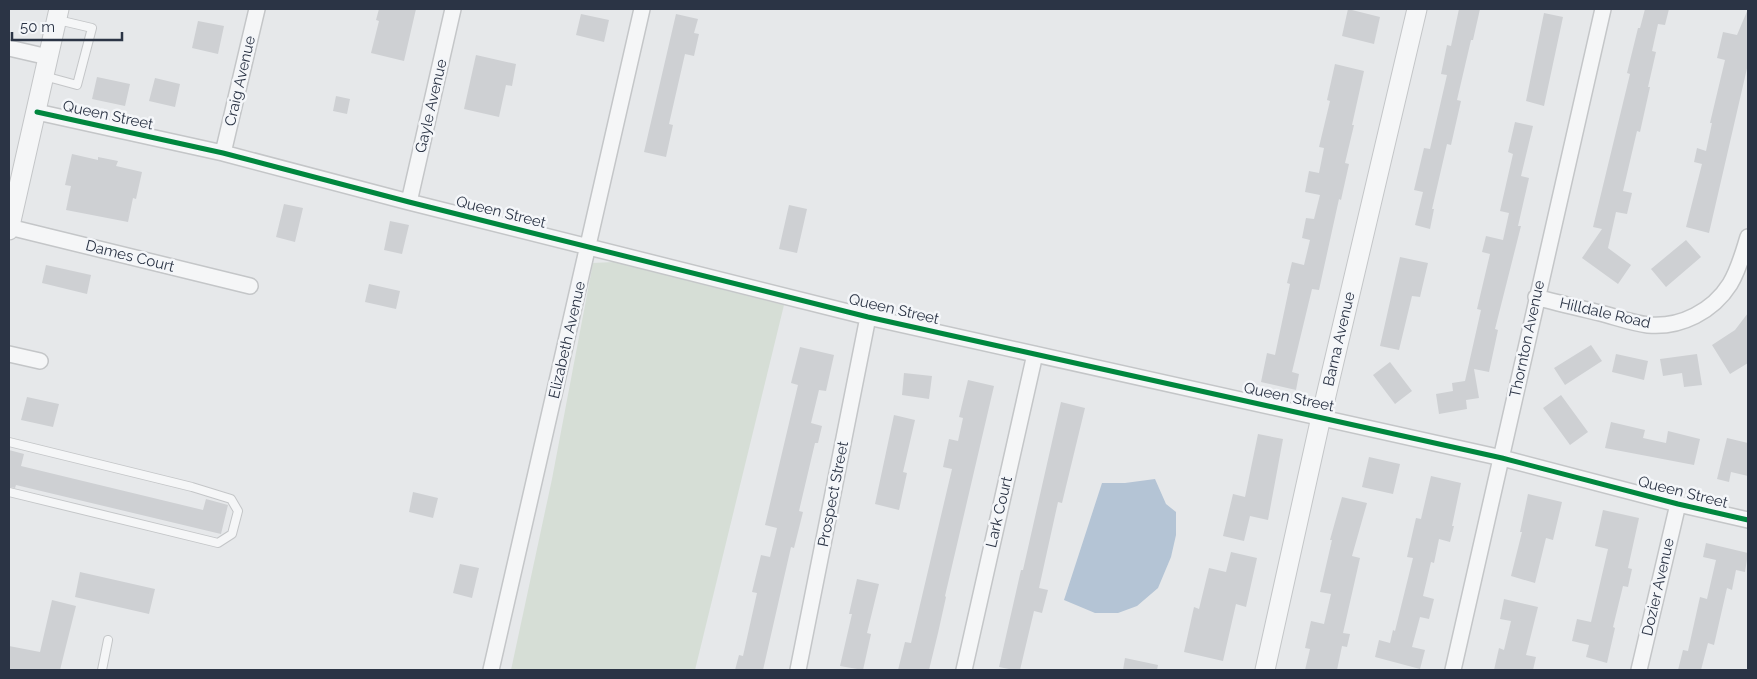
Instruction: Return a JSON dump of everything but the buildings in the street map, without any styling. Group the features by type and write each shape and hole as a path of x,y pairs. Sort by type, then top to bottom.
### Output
{"street":[{"name":"Craig Avenue","path":"223,153 257,9"},
{"name":"Gayle Avenue","path":"409,202 453,9"},
{"name":"Elizabeth Avenue","path":"491,670 642,9"},
{"name":"Barna Avenue","path":"1265,670 1321,417 1417,9"},
{"name":"Thornton Avenue","path":"1453,670 1502,458 1536,297 1603,9"},
{"path":"9,228 58,14"},
{"path":"9,48 48,57"},
{"name":"Queen Street","path":"37,112 223,153 409,202 868,317 1502,458 1678,504 1748,520"},
{"name":"Dames Court","path":"9,228 250,286"},
{"name":"Hilldale Road","path":"1536,297 1648,324 1672,324 1683,321 1707,308 1729,286 1741,260 1748,237"},
{"name":"Prospect Street","path":"798,670 868,317"},
{"path":"9,354 40,361"},
{"name":"Lark Court","path":"964,670 1035,354"},
{"name":"Dozier Avenue","path":"1639,670 1678,504"}],"lane":[{"path":"44,76 77,85 92,28 58,14"},
{"path":"9,442 192,486 231,499 238,511 232,534 218,543 9,492"},
{"path":"102,670 108,640"}],"shaded area":[{"path":"614,262 784,305 695,670 511,670 552,479 593,263"}],"water":[{"path":"1155,479 1166,504 1176,512 1176,535 1171,557 1158,588 1137,606 1118,613 1095,613 1064,600 1102,483 1125,483"}],"cycle path":[{"path":"37,112 223,153 409,202 868,317 1502,458 1678,504 1748,520"}]}
